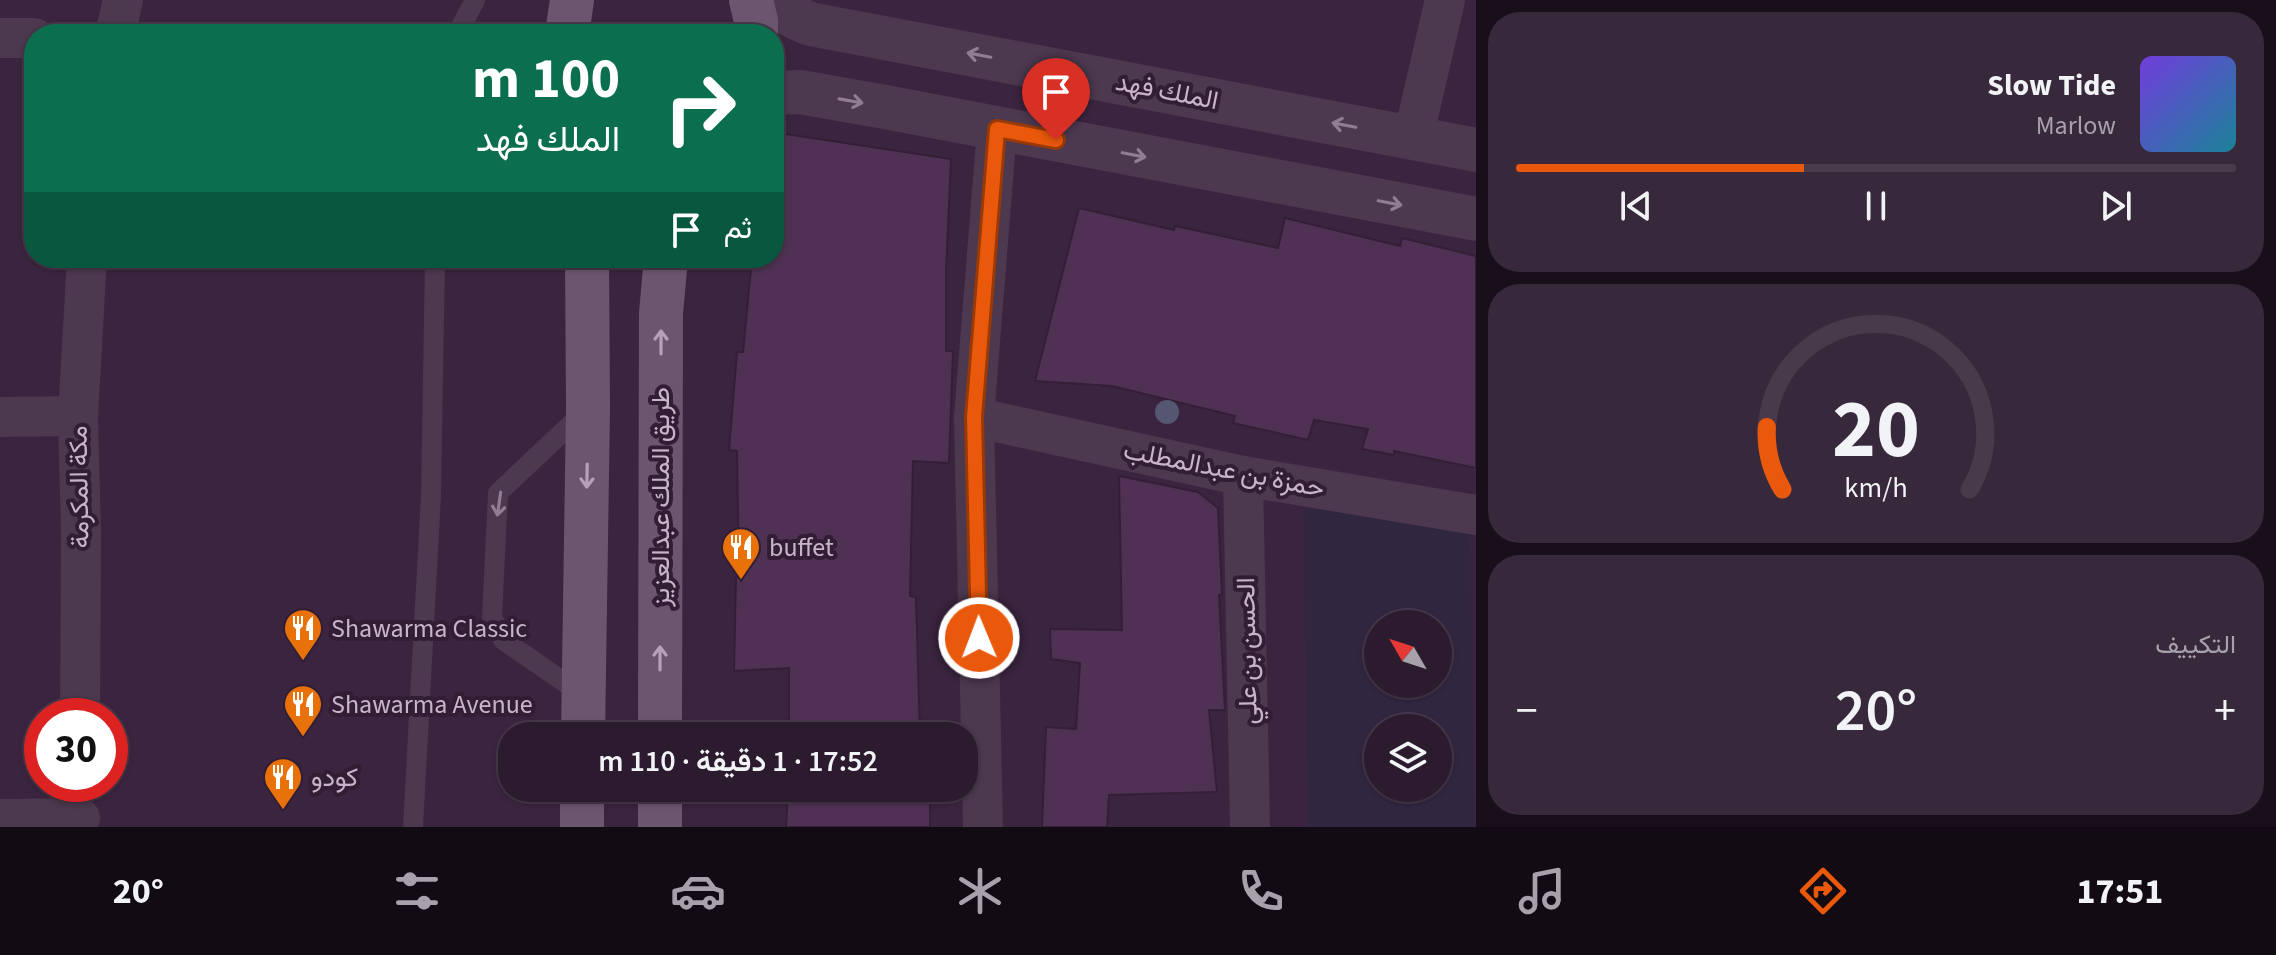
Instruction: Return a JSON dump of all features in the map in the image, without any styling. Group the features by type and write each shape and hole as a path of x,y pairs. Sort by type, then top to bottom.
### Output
{"main road":[{"path":"568,24 572,0"},
{"path":"751,0 756,24"},
{"path":"583,716 587,268"},
{"name":"طريق الملك عبدالعزيز","path":"660,722 661,313 665,268"},
{"path":"582,802 582,827"},
{"path":"660,802 660,827"}],"street":[{"path":"117,24 123,0"},
{"name":"الملك فهد","path":"770,0 790,15 810,24 1476,150"},
{"path":"1413,138 1445,0"},
{"path":"0,38 24,38"},
{"path":"784,93 800,92 1476,219"},
{"path":"983,827 974,417 997,129"},
{"name":"مكة المكرمة","path":"80,698 78,416 86,268"},
{"path":"0,417 78,416"},
{"name":"حمزة بن عبدالمطلب","path":"974,417 1243,476 1476,515"},
{"name":"الحسن بن علي","path":"1243,476 1250,827"},
{"path":"0,819 80,810"}],"lane":[{"path":"462,24 475,0"},
{"path":"413,827 431,495 435,268"},
{"path":"583,716 503,640 492,617 498,493 588,408"}],"shaded area":[{"path":"1304,508 1470,523 1474,827 1308,827"}],"building":[{"path":"784,134 951,159 946,272 946,351 953,351 949,463 913,461 910,596 916,597 920,722 789,722 789,668 734,671 736,577 739,577 737,451 729,450 737,352 743,352 751,268 784,268"},
{"path":"1079,208 1174,230 1175,226 1278,248 1285,218 1400,246 1402,238 1476,256 1476,468 1394,451 1394,455 1362,449 1368,429 1314,420 1308,440 1233,423 1235,416 1112,386 1035,381"},
{"path":"1119,476 1198,492 1218,508 1225,710 1209,710 1217,792 1109,795 1107,827 1042,827 1046,727 1076,729 1080,663 1051,659 1050,629 1122,630"},
{"path":"787,802 930,802 930,827 786,827"}],"place":[{"name":"buffet","path":"741,581"},
{"name":"Shawarma Classic","path":"303,662"},
{"name":"Shawarma Avenue","path":"303,738"},
{"name":"كودو","path":"283,811"}],"route":[{"path":"979,638 974,417 997,129 1056,140"}]}
